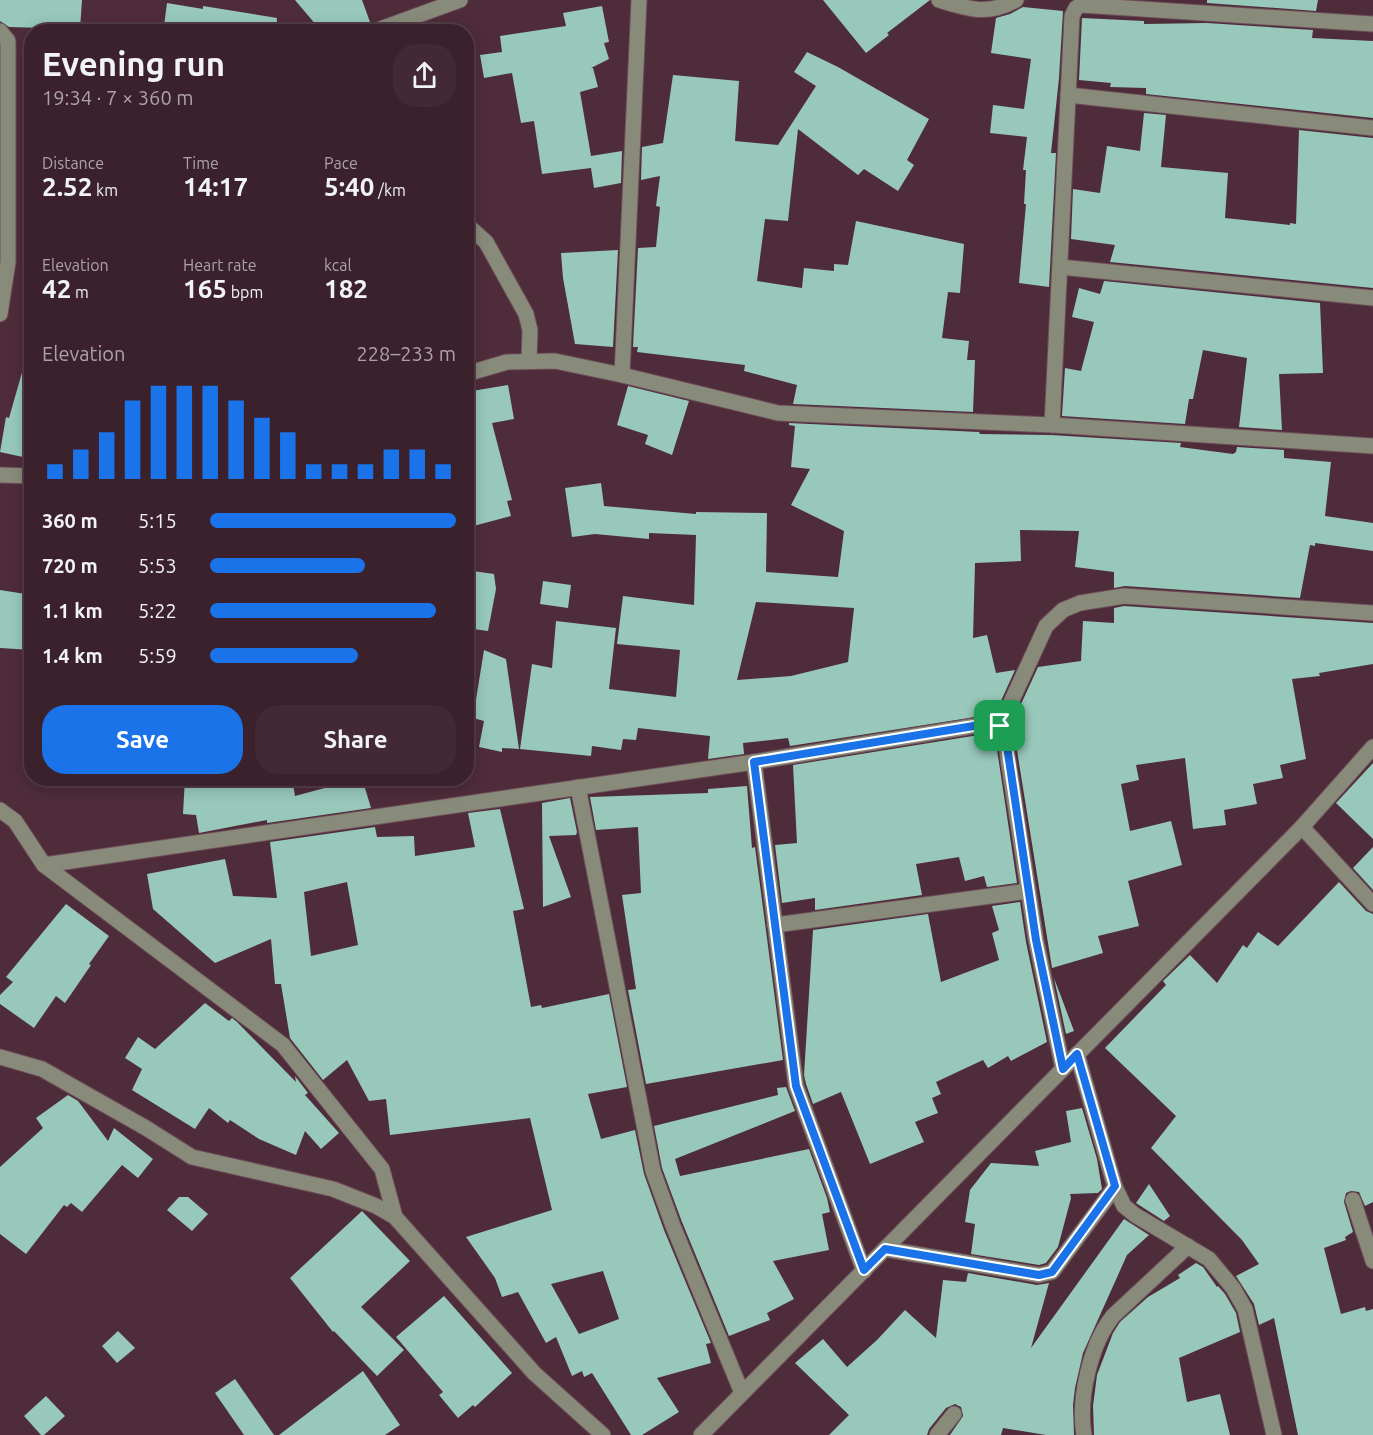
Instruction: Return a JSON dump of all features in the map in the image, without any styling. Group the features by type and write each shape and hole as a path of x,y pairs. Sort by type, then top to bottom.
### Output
{"street":[{"path":"394,24 460,0"},
{"path":"622,375 639,0"},
{"path":"939,0 975,11 1003,7 1016,0"},
{"path":"1052,425 1072,16 1076,8 1081,4 1373,24"},
{"path":"0,31 8,41 8,262 0,314"},
{"path":"1068,95 1373,128"},
{"path":"474,231 486,242 526,314 530,330 529,361"},
{"path":"1060,267 1373,298"},
{"path":"474,372 507,362 555,361 778,413 1052,425 1373,446"},
{"path":"0,475 24,476"},
{"path":"1000,726 1046,626 1063,610 1080,603 1124,596 1373,613"},
{"path":"44,865 754,762 992,723 1000,726 1005,733 1036,940 1063,1069"},
{"path":"701,1435 1302,827 1373,747"},
{"path":"754,762 796,1086 864,1270"},
{"path":"578,787 653,1171 673,1226 742,1394"},
{"path":"0,810 15,821 44,865 283,1045 382,1169 395,1217"},
{"path":"1302,827 1373,904"},
{"path":"775,925 1028,891"},
{"path":"1077,1054 1115,1186 1124,1206 1135,1215 1209,1259 1233,1288 1245,1309 1274,1435"},
{"path":"0,1057 42,1069 192,1157 333,1189 376,1206 395,1217 534,1373 603,1435"},
{"path":"885,1249 1039,1275 1052,1272 1115,1186"},
{"path":"1353,1200 1373,1262"},
{"path":"1084,1435 1082,1424 1087,1379 1094,1349 1103,1328 1188,1246"},
{"path":"936,1435 954,1414"}],"building":[{"path":"0,0 82,0 80,24 24,24 24,27 9,27 0,21"},
{"path":"295,0 362,0 370,22 367,24 315,24"},
{"path":"823,0 930,0 887,33 889,35 866,53"},
{"path":"1207,0 1318,0 1316,11 1207,3"},
{"path":"167,3 203,9 203,6 277,18 277,24 164,24"},
{"path":"602,6 609,42 604,43 609,59 591,68 593,68 598,87 580,92 591,156 622,151 621,183 594,188 591,168 542,174 534,121 521,123 512,73 484,78 480,55 502,52 500,36 566,26 563,13"},
{"path":"1023,7 1063,11 1051,153 1056,153 1049,287 1019,283 1026,204 1024,204 1026,170 1023,170 1027,137 990,133 993,105 1024,109 1031,59 991,53 996,18"},
{"path":"1082,18 1144,21 1144,24 1207,23 1313,30 1312,38 1373,41 1373,118 1146,94 1146,88 1110,87 1111,83 1079,80"},
{"path":"807,52 929,119 907,160 914,165 898,191 864,169 858,175 798,129 788,221 765,219 757,281 802,288 804,268 834,271 834,264 848,265 856,221 964,244 960,293 948,292 942,338 969,341 967,360 975,360 973,412 793,404 797,385 744,371 745,365 637,352 638,347 633,347 638,248 656,247 660,207 656,206 660,176 641,180 642,147 663,143 673,75 739,81 735,141 778,145 816,86 794,72"},
{"path":"1144,113 1166,115 1161,167 1228,173 1225,218 1296,224 1299,130 1373,138 1373,288 1110,262 1115,245 1071,239 1073,189 1100,193 1107,146 1140,151"},
{"path":"618,250 613,347 575,344 563,278 561,253"},
{"path":"1104,281 1320,303 1323,373 1279,374 1282,430 1239,427 1247,358 1203,350 1193,399 1189,399 1185,424 1062,416 1065,368 1081,371 1094,322 1072,317 1079,288 1100,294"},
{"path":"24,366 24,457 0,452 6,417 9,418"},
{"path":"508,385 514,419 492,423 512,500 507,501 511,516 474,526 474,391"},
{"path":"628,386 689,401 672,455 645,444 648,435 617,425"},
{"path":"789,423 979,432 980,434 1051,435 1181,443 1180,447 1233,454 1237,447 1284,450 1284,458 1331,462 1325,516 1373,523 1373,551 1315,543 1315,546 1310,545 1300,598 1125,586 1114,588 1114,572 1075,567 1079,531 1020,530 1021,561 975,563 973,638 987,635 996,673 1015,670 995,714 790,746 788,738 743,743 744,754 708,759 710,736 638,728 636,740 623,739 621,750 592,746 591,756 520,749 532,664 552,668 556,621 616,628 609,689 676,697 680,650 617,644 623,596 694,605 696,535 649,533 649,539 595,534 572,537 565,488 601,483 604,506 696,514 696,512 767,513 766,572 838,577 844,531 791,505 810,469 791,467 795,426","holes":["756,602 854,608 848,662 791,676 737,680"]},
{"path":"474,571 494,574 496,589 488,631 474,629"},
{"path":"543,581 571,585 568,608 540,604"},
{"path":"0,590 24,594 24,650 0,648"},
{"path":"1124,606 1373,623 1373,664 1319,673 1320,676 1292,679 1306,759 1280,765 1283,778 1253,784 1257,804 1224,810 1226,825 1193,829 1185,758 1136,765 1139,780 1121,784 1130,831 1171,821 1182,865 1128,881 1139,926 1098,936 1103,953 1052,968 1014,732 1011,726 1038,667 1081,661 1083,621 1114,623 1114,608"},
{"path":"484,650 506,659 519,749 502,748 502,752 479,747 484,721 474,718"},
{"path":"991,733 995,736 1017,883 987,887 984,876 965,881 959,857 916,864 922,895 815,910 815,898 782,903 775,845 797,843 793,765"},
{"path":"1373,763 1373,839 1336,803"},
{"path":"185,786 293,786 295,796 332,786 364,786 371,808 267,823 267,820 199,833 196,815 183,814"},
{"path":"747,786 752,848 755,847 783,1060 646,1084 628,990 636,989 622,895 641,893 638,827 596,830 590,797 708,793 708,789"},
{"path":"570,798 576,835 549,836 571,897 543,907 542,803"},
{"path":"500,809 524,909 513,911 531,1007 541,1005 542,1008 609,994 627,1087 588,1094 601,1139 635,1130 644,1174 664,1230 711,1343 706,1344 711,1363 657,1378 679,1412 642,1435 631,1435 592,1373 584,1377 582,1371 572,1376 556,1337 546,1343 518,1292 502,1297 495,1278 466,1237 552,1210 530,1118 390,1135 386,1099 369,1101 347,1060 323,1080 290,1038 281,984 275,984 271,939 215,963 153,909 147,874 225,859 233,896 277,898 270,842 375,827 377,837 414,836 415,856 475,847 468,813","holes":["347,882 358,945 311,956 304,892","603,1271 619,1319 579,1334 551,1284"]},
{"path":"1373,847 1373,890 1353,868"},
{"path":"1339,882 1366,911 1373,914 1373,1202 1365,1206 1359,1192 1346,1193 1344,1202 1353,1232 1345,1237 1346,1240 1324,1248 1341,1314 1365,1307 1366,1311 1373,1309 1373,1435 1298,1435 1274,1318 1259,1325 1254,1304 1236,1276 1259,1264 1242,1240 1151,1148 1176,1116 1105,1048 1166,985 1163,981 1190,955 1217,983 1243,945 1247,948 1258,932 1278,946"},
{"path":"1020,902 1047,1042 1011,1061 1008,1056 988,1068 983,1060 936,1082 941,1094 932,1098 938,1113 915,1122 924,1142 870,1164 841,1092 813,1104 806,1084 804,1075 813,930 928,914 941,982 999,960 992,933 999,930 992,906"},
{"path":"66,904 109,936 65,1003 56,996 34,1028 0,1004 0,995 13,982 6,977"},
{"path":"1054,978 1074,1031 1066,1034"},
{"path":"205,1003 229,1021 232,1018 237,1022 296,1082 295,1076 308,1093 305,1095 339,1133 321,1149 305,1131 296,1155 259,1139 230,1120 228,1123 209,1108 195,1129 132,1090 142,1069 125,1058 138,1037 155,1049"},
{"path":"786,1087 795,1111 675,1159 680,1176 809,1149 827,1198 830,1212 822,1214 829,1250 773,1261 794,1299 767,1313 770,1320 729,1336 662,1168 654,1126 778,1095 777,1088"},
{"path":"68,1095 78,1101 108,1141 114,1128 153,1159 138,1178 122,1165 82,1212 71,1203 67,1207 64,1205 26,1254 0,1234 0,1167 43,1128 36,1118"},
{"path":"1082,1108 1097,1159 1102,1189 1098,1193 1070,1194 1071,1198 1058,1247 1046,1263 1039,1265 971,1254 975,1224 965,1222 970,1190 991,1163 1039,1166 1035,1151 1071,1142 1066,1111"},
{"path":"1149,1184 1170,1216 1164,1221 1136,1203"},
{"path":"179,1197 188,1197 208,1214 192,1231 167,1210"},
{"path":"362,1211 410,1261 361,1307 404,1350 377,1376 333,1332 290,1278"},
{"path":"1124,1219 1149,1235 1127,1255 1083,1353 1073,1405 1074,1435 1046,1435 1003,1428 1001,1435 950,1435 963,1416 961,1407 955,1404 946,1408 929,1429 927,1435 829,1435 849,1415 795,1363 823,1339 847,1367 905,1310 936,1338 943,1280 966,1282 968,1273 1037,1285 1049,1283 1031,1348"},
{"path":"1196,1263 1203,1267 1225,1294 1236,1313 1240,1332 1179,1358 1187,1402 1220,1394 1230,1435 1094,1435 1093,1406 1097,1375 1113,1333 1120,1322 1148,1297 1180,1278 1178,1275"},
{"path":"444,1296 512,1373 475,1407 473,1405 458,1418 439,1395 443,1392 396,1337"},
{"path":"118,1331 135,1348 117,1363 102,1346"},
{"path":"363,1371 400,1425 385,1435 279,1435"},
{"path":"235,1379 274,1435 244,1435 215,1393"},
{"path":"46,1396 65,1416 44,1435 41,1435 24,1416"}],"route":[{"path":"992,723 1000,726 1005,733 1036,940 1063,1069 1077,1054 1115,1186 1052,1272 1039,1275 885,1249 864,1270 796,1086 754,762 992,723"}]}
